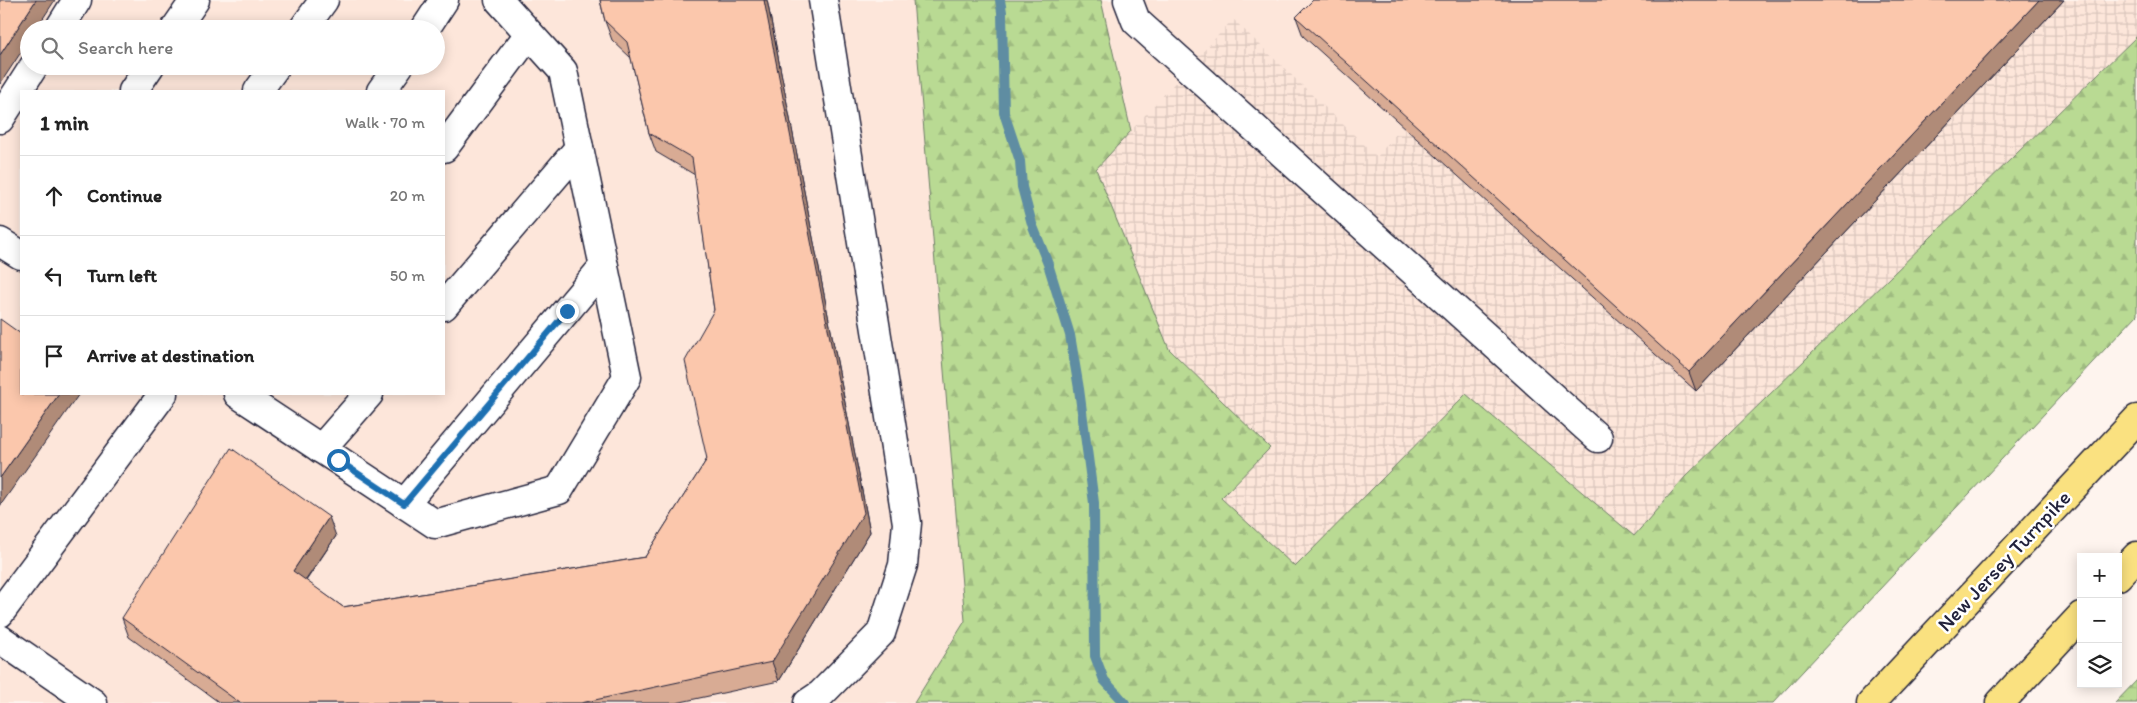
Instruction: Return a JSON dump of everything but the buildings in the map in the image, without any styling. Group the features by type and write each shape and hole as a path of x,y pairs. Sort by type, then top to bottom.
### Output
{"highway":[{"name":"New Jersey Turnpike","path":"1871,703 2137,419"},
{"path":"2122,572 2137,556"},
{"path":"2000,703 2077,620"}],"lane":[{"path":"64,20 77,0"},
{"path":"181,20 195,0"},
{"path":"310,20 324,0"},
{"path":"431,20 444,0"},
{"path":"250,397 321,449 434,524 559,490 627,377 563,70 499,0"},
{"path":"808,703 820,695 882,633 904,565 907,524 823,0"},
{"path":"1128,0 1136,21 1598,438"},
{"path":"445,147 529,34"},
{"path":"0,120 28,75"},
{"path":"134,90 144,75"},
{"path":"259,90 270,75"},
{"path":"382,90 393,75"},
{"path":"445,305 579,148"},
{"path":"0,242 20,254"},
{"path":"404,504 604,266"},
{"path":"0,612 162,395"},
{"path":"321,449 368,395"},
{"path":"0,638 93,703"}],"shaded area":[{"path":"0,0 2137,0 2137,219 1675,703 0,703"},
{"path":"1307,0 2137,0 2137,36 1685,477 1634,536 1466,394 1295,567 1221,498 1270,448 1169,349 1096,169 1233,19 1377,157 1413,113"}],"green space":[{"path":"913,0 1101,0 1131,131 1096,169 1169,349 1270,448 1221,498 1295,567 1466,394 1634,536 1685,477 2137,36 2137,315 1773,703 914,703 965,621"},
{"path":"2137,680 2137,703 2115,703"}],"waterway":[{"path":"1000,0 1002,12 1004,113 1020,161 1022,187 1032,224 1048,264 1070,335 1079,389 1094,503 1095,656 1104,680 1125,703"}],"route":[{"path":"338,460 404,504 567,311"}]}
